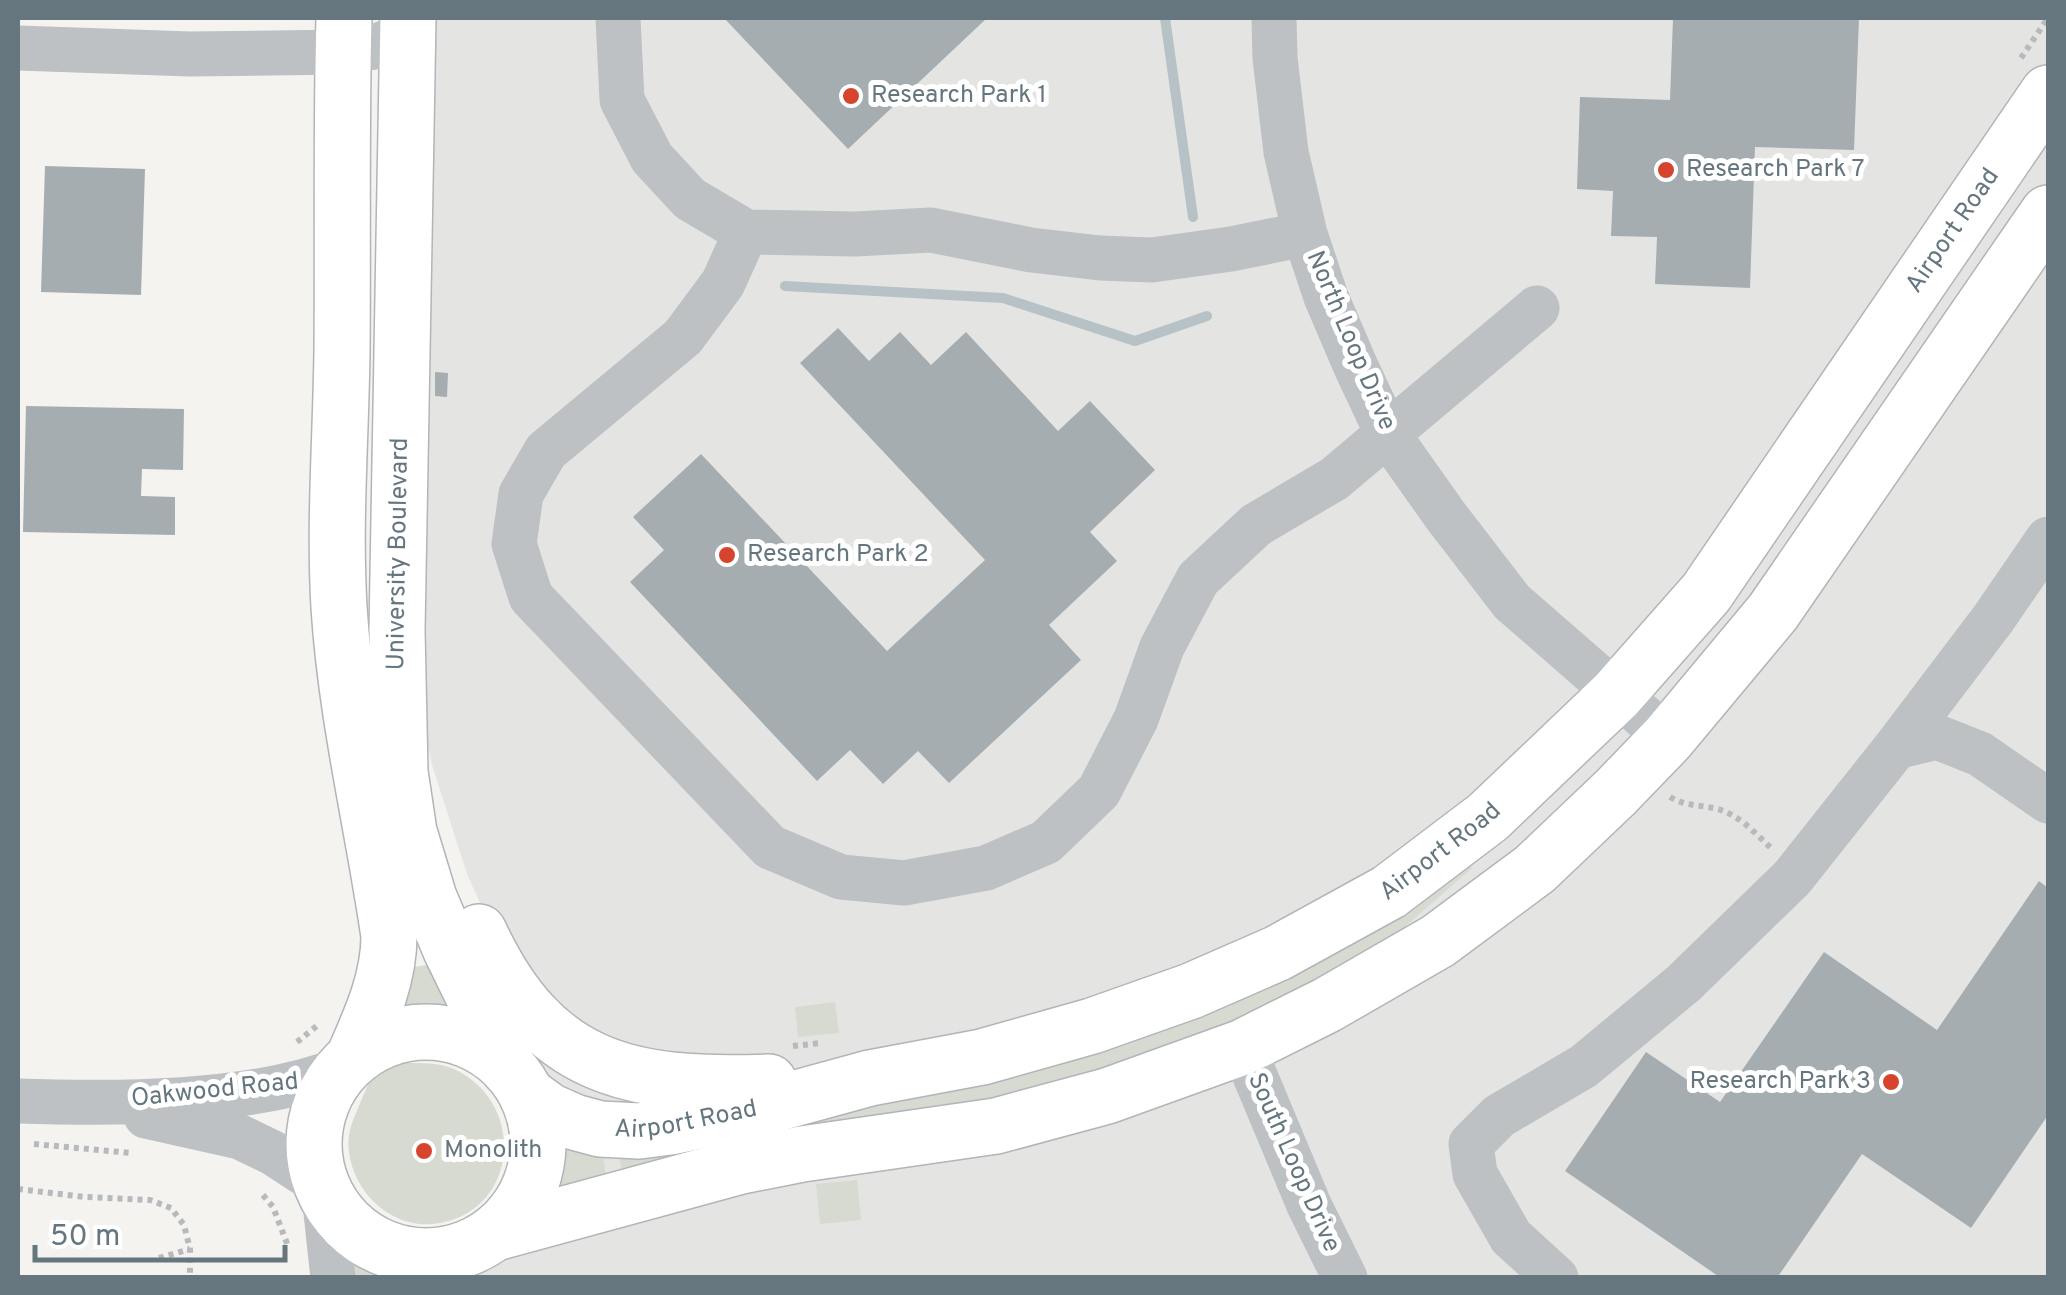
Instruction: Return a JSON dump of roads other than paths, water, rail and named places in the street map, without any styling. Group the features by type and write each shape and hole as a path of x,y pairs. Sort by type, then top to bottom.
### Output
{"main road":[{"name":"University Boulevard","path":"377,28 398,610 400,772 409,832 430,898 451,950 518,1082"},
{"name":"University Boulevard","path":"340,1048 381,992 390,958 382,885 360,772 339,604 342,335 377,28"},
{"name":"Airport Road","path":"518,1082 549,1111 600,1128 639,1131 752,1110 870,1078 982,1057 1092,1026 1191,991 1278,953 1389,892 1474,828 1616,694 1706,592 2048,93"},
{"path":"468,1253 520,1207 532,1182 538,1136 534,1115 518,1082 494,1055 476,1044 435,1032 413,1032 340,1048 315,1120 312,1145 321,1188 343,1221 369,1242 417,1256 468,1253 742,1166 996,1126 1107,1096 1243,1047 1327,1005 1438,941 1535,869 1668,738 1773,612 2048,213"},
{"path":"398,709 458,885 481,937 514,994 560,1042 592,1062 658,1080 742,1083 870,1078"}],"street":[{"path":"618,18 622,100 652,158 690,199 746,232 855,234 931,230 1031,250 1152,260 1305,234"},
{"name":"North Loop Drive","path":"1274,18 1286,152 1305,234 1334,314 1387,433 1512,602 1668,738"},
{"path":"18,48 190,54 377,28"},
{"path":"746,232 723,283 684,337 546,452 521,494 514,544 531,597 770,847 841,877 904,882 986,868 1046,842 1098,792 1136,719 1162,646 1198,579 1256,526 1334,479 1537,308"},
{"path":"1556,1278 1511,1237 1475,1174 1471,1144 1498,1116 1584,1066 1684,984 1797,872 1993,619 2048,540"},
{"path":"1896,747 1937,737 1980,754 2048,801"},
{"name":"South Loop Drive","path":"1243,1047 1309,1205 1345,1278"},
{"name":"Oakwood Road","path":"18,1101 85,1103 242,1092 315,1079 340,1048"},
{"name":"Oakwood Road","path":"85,1103 240,1137 273,1153 321,1188"},
{"path":"321,1188 334,1278"}],"waterway":[{"path":"1165,18 1193,217"},
{"path":"785,286 1003,298 1135,341 1207,316"}],"place":[{"name":"Research Park 1","path":"851,96"},
{"name":"Research Park 7","path":"1666,170"},
{"name":"Research Park 2","path":"727,555"},
{"name":"Research Park 3","path":"1891,1082"},
{"name":"Monolith","path":"424,1151"}]}
